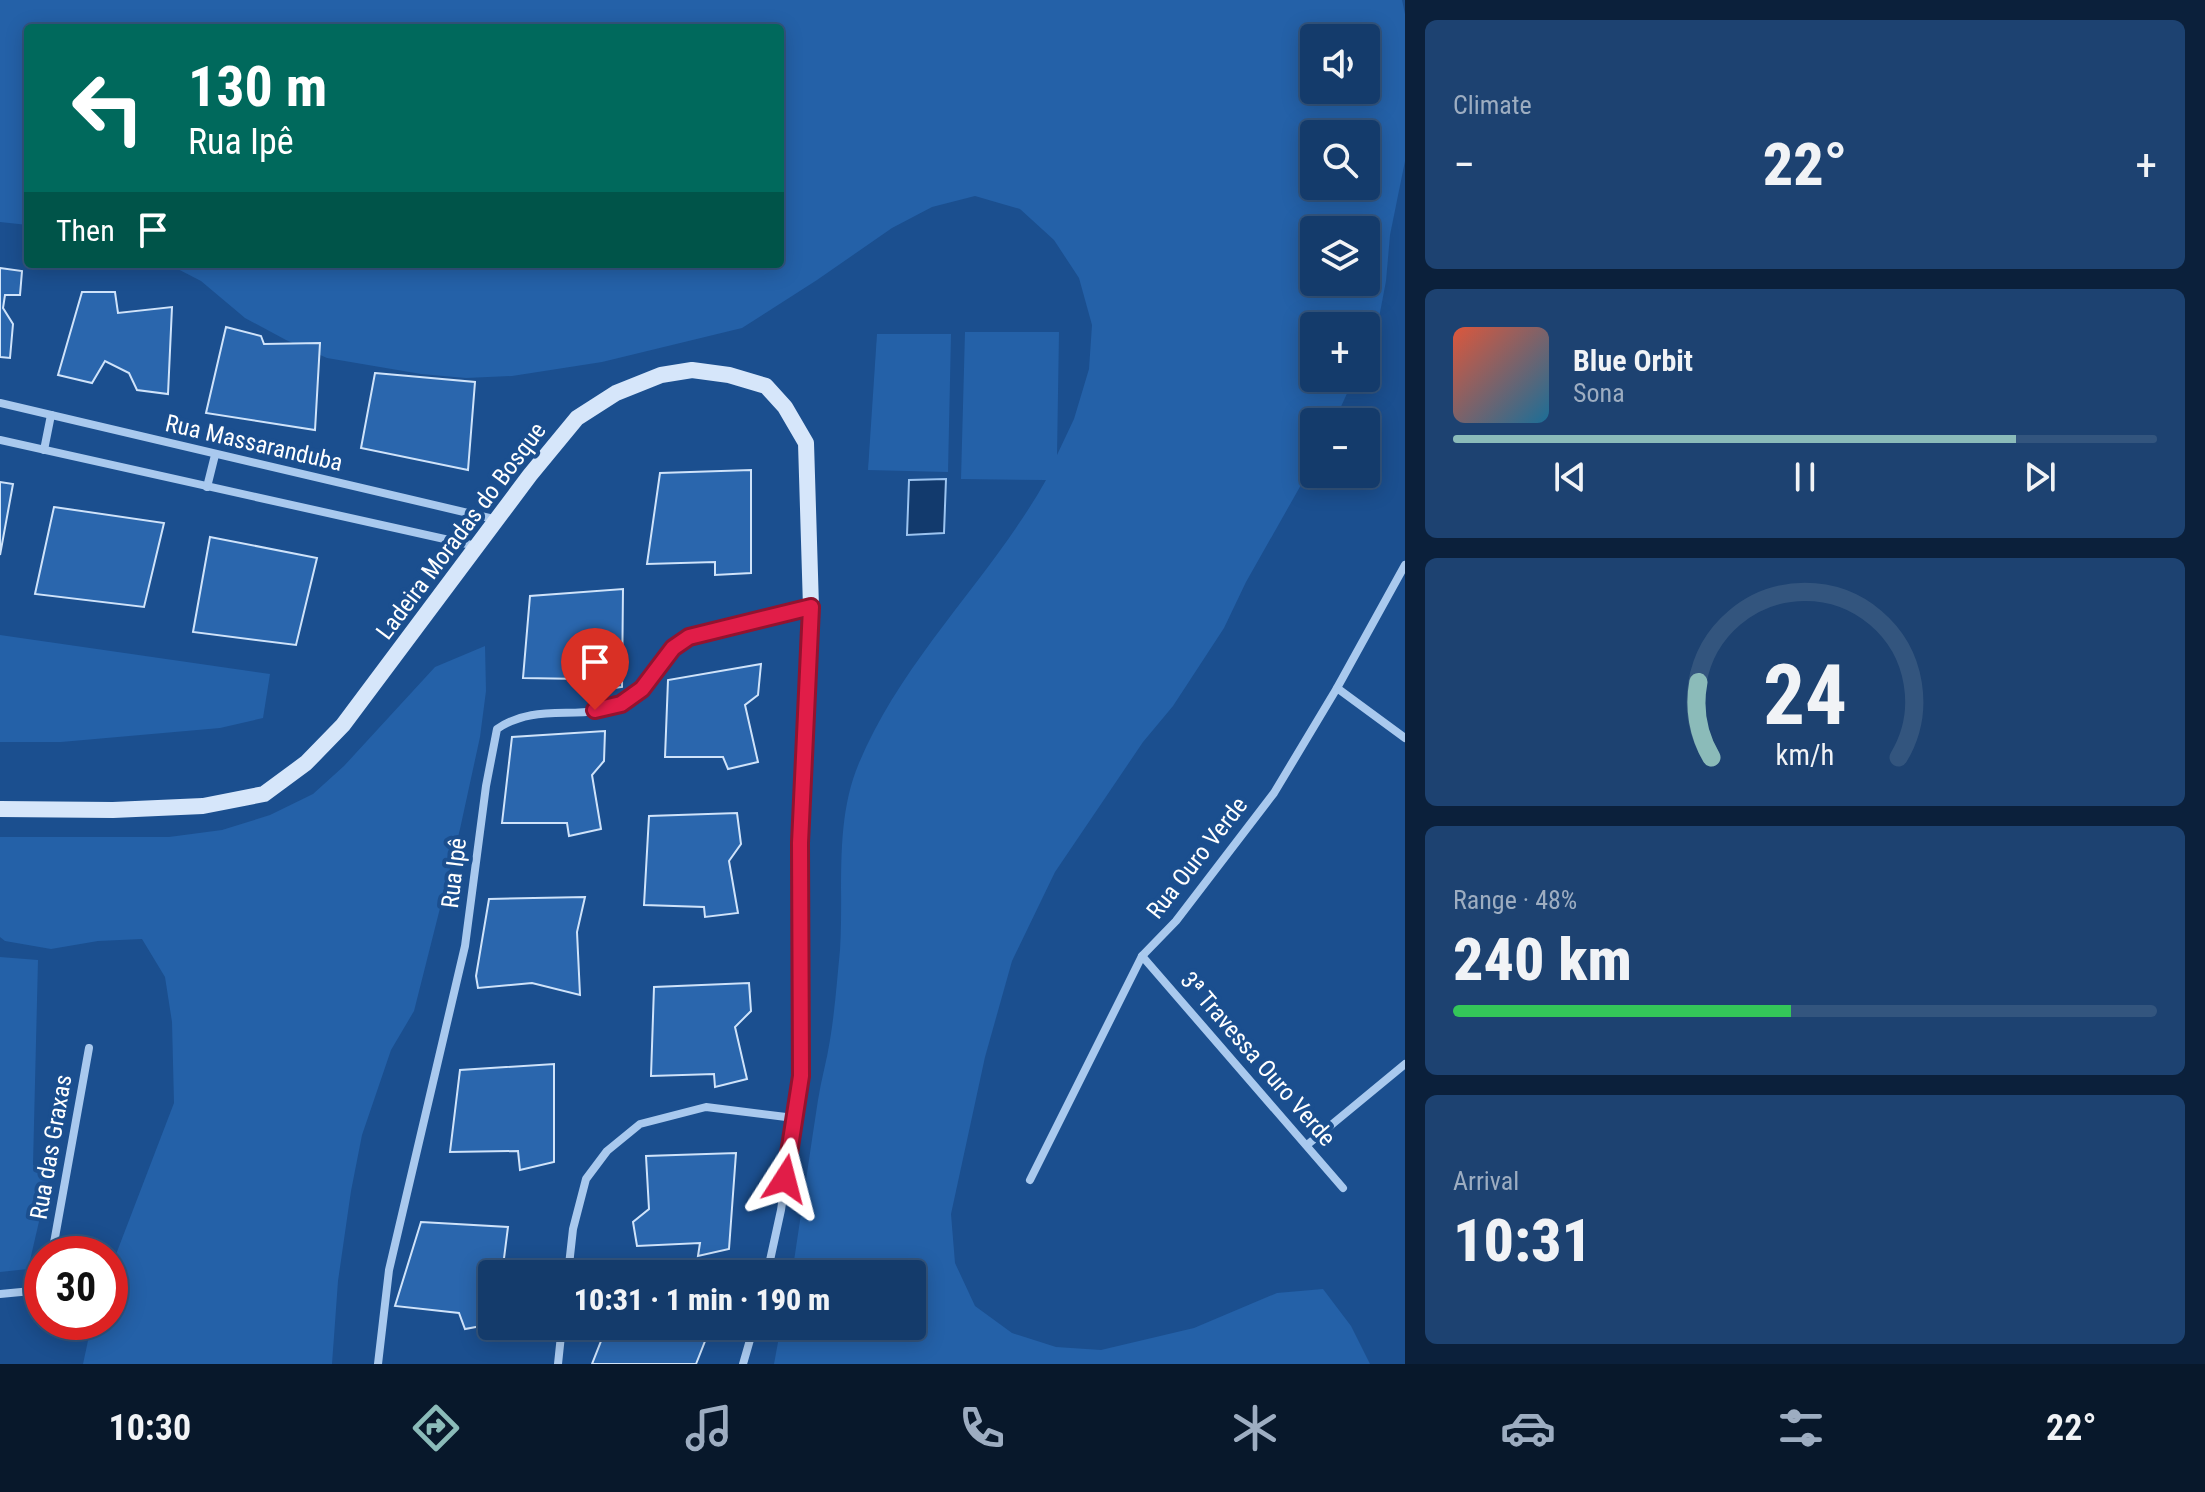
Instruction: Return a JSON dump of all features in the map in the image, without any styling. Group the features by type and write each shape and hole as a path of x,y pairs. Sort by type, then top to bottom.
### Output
{"street":[{"name":"Ladeira Moradas do Bosque","path":"0,809 113,810 203,806 264,794 306,763 343,725 530,475 577,418 616,393 661,375 692,370 729,375 766,386 785,407 806,443 811,607"},
{"name":"Rua Massaranduba","path":"0,403 498,520"},
{"path":"44,450 51,415"},
{"path":"0,440 478,546"},
{"path":"207,487 215,455"},
{"name":"Rua Ouro Verde","path":"1030,1180 1142,956 1176,921 1274,793 1405,565"},
{"path":"770,1260 781,1210 801,1076 800,843 811,607"},
{"name":"Rua Ipê","path":"378,1364 389,1270 465,946 486,786 497,729 510,720 528,714 595,710 621,704 642,689 673,648 689,637 811,607"},
{"path":"1337,688 1405,738"},
{"name":"3ª Travessa Ouro Verde","path":"1142,956 1343,1188"},
{"name":"Rua das Graxas","path":"55,1236 89,1048"},
{"path":"1307,1145 1405,1064"},
{"path":"570,1260 573,1229 586,1179 607,1151 640,1124 706,1107 794,1118"},
{"path":"0,1294 24,1292"},
{"path":"558,1364 561,1340"},
{"path":"743,1364 750,1340"}],"shaded area":[{"path":"0,0 1402,0 1405,14 1405,161 1390,235 1380,312 1300,312 1300,392 1348,392 1340,408 1300,408 1300,487 1246,582 1224,628 1173,706 1143,742 1055,872 1012,961 985,1057 951,1214 955,1263 975,1306 1012,1333 1056,1347 1101,1350 1194,1328 1277,1293 1323,1289 1351,1326 1370,1364 774,1364 778,1340 926,1340 926,1260 794,1260 833,1018 840,950 843,832 851,785 877,725 923,653 1000,551 1046,480 961,479 965,332 1059,332 1057,455 1074,419 1089,369 1092,325 1079,278 1054,240 1020,209 975,196 932,207 892,228 742,328 602,362 512,376 466,378 421,374 327,358 245,318 201,281 176,268 784,268 784,24 24,24 24,225 0,222"},
{"path":"877,334 951,334 948,472 868,470"},
{"path":"946,479 944,533 907,535 909,480"},
{"path":"0,635 270,674 263,718 220,728 61,742 0,742"},
{"path":"485,646 486,691 480,737 414,1011 391,1050 362,1135 338,1281 332,1364 83,1364 88,1340 128,1340 128,1236 123,1236 174,1103 172,1022 165,977 142,939 98,941 51,949 5,941 0,937 0,837 169,837 222,830 270,815 313,794 344,766 435,667"},
{"path":"0,957 38,960 33,1165 50,1174 36,1236 24,1236 24,1269 0,1272"}],"building":[{"path":"0,268 22,271 20,295 5,295 3,308 13,324 10,358 0,357"},
{"path":"82,292 115,292 118,313 172,307 168,394 137,390 129,373 105,361 92,383 58,375"},
{"path":"226,327 261,336 264,344 320,343 315,430 206,413"},
{"path":"375,373 475,382 468,470 361,448"},
{"path":"751,470 751,573 715,575 715,562 647,564 660,473"},
{"path":"0,482 13,484 0,555"},
{"path":"54,507 164,523 144,607 35,594"},
{"path":"210,537 317,558 296,645 193,632"},
{"path":"623,589 622,687 586,692 583,679 523,678 530,596"},
{"path":"761,664 758,695 745,705 758,762 728,769 723,757 665,757 668,680"},
{"path":"605,731 604,761 592,775 601,829 569,836 567,823 502,823 512,737"},
{"path":"737,813 741,844 729,861 738,913 705,917 704,907 644,905 649,816"},
{"path":"585,897 577,932 580,995 532,983 478,988 476,976 489,899"},
{"path":"749,983 751,1011 735,1027 747,1079 715,1087 714,1074 651,1076 654,987"},
{"path":"554,1064 554,1162 520,1170 518,1151 450,1152 460,1070"},
{"path":"736,1153 729,1249 698,1256 700,1243 637,1246 633,1222 649,1209 646,1156"},
{"path":"421,1222 508,1227 504,1260 478,1260 478,1327 465,1329 459,1313 395,1306"},
{"path":"601,1340 705,1340 696,1364 592,1364"}],"route":[{"path":"595,710 621,704 642,689 673,648 689,637 811,607 800,843 801,1076 785,1179"}]}
